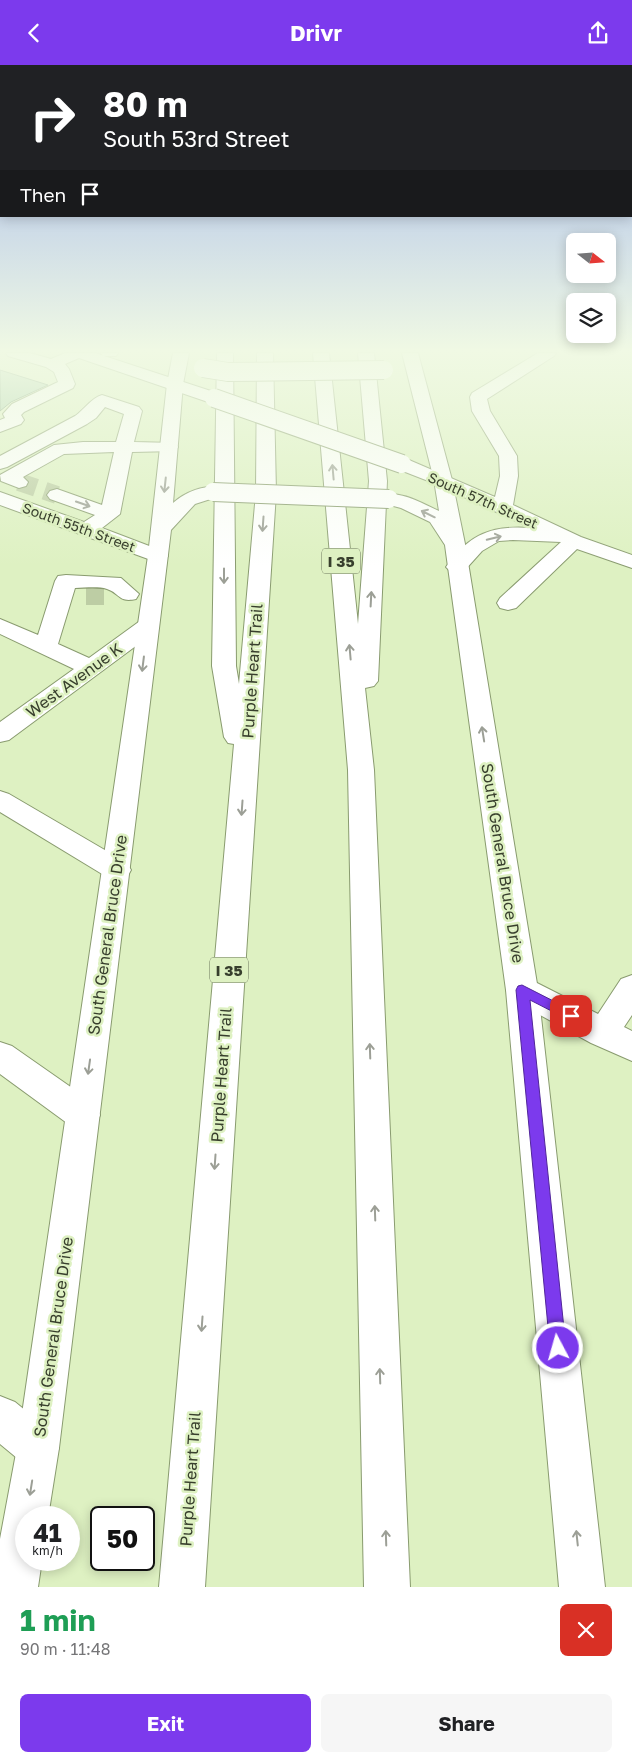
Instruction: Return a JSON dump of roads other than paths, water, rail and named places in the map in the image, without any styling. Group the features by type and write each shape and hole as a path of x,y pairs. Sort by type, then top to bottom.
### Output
{"main road":[{"path":"4,457 73,424"},
{"path":"86,530 110,514 130,424"},
{"name":"South General Bruce Drive","path":"28,1506 38,1448 148,625 141,594 160,542 171,424"},
{"path":"225,424 224,666 244,776"},
{"name":"Purple Heart Trail","path":"182,1587 266,493 266,424"},
{"name":"South 57th Street","path":"288,424 443,480 574,541 632,562"},
{"name":"I 35","path":"328,424 361,770 387,1587"},
{"path":"361,770 378,481 373,424"},
{"name":"South General Bruce Drive","path":"428,424 443,480 456,556 522,990 582,1587"},
{"path":"489,424 508,456 509,476 503,508"},
{"path":"19,482 8,477 60,449 83,447 169,447"},
{"path":"160,542 185,501 197,495 213,492 389,499 408,504 437,518 456,556"},
{"path":"57,495 110,514"},
{"name":"South 55th Street","path":"0,498 86,530 160,542"},
{"name":"South 57th Street","path":"456,556 490,537 530,534 574,541"},
{"path":"508,603 574,541"},
{"path":"46,647 66,581 113,583 141,594"},
{"path":"62,593 141,594"},
{"name":"West Avenue K","path":"0,734 148,625"},
{"path":"0,626 91,668"},
{"path":"0,800 116,870"},
{"path":"603,1033 632,988"},
{"path":"522,990 632,1047"},
{"path":"0,1056 83,1115"},
{"path":"0,1417 38,1448"},
{"name":"South General Bruce Drive","path":"15,1587 18,1571"}],"tunnel":[{"path":"19,482 57,495"},
{"path":"86,593 104,593"}]}
